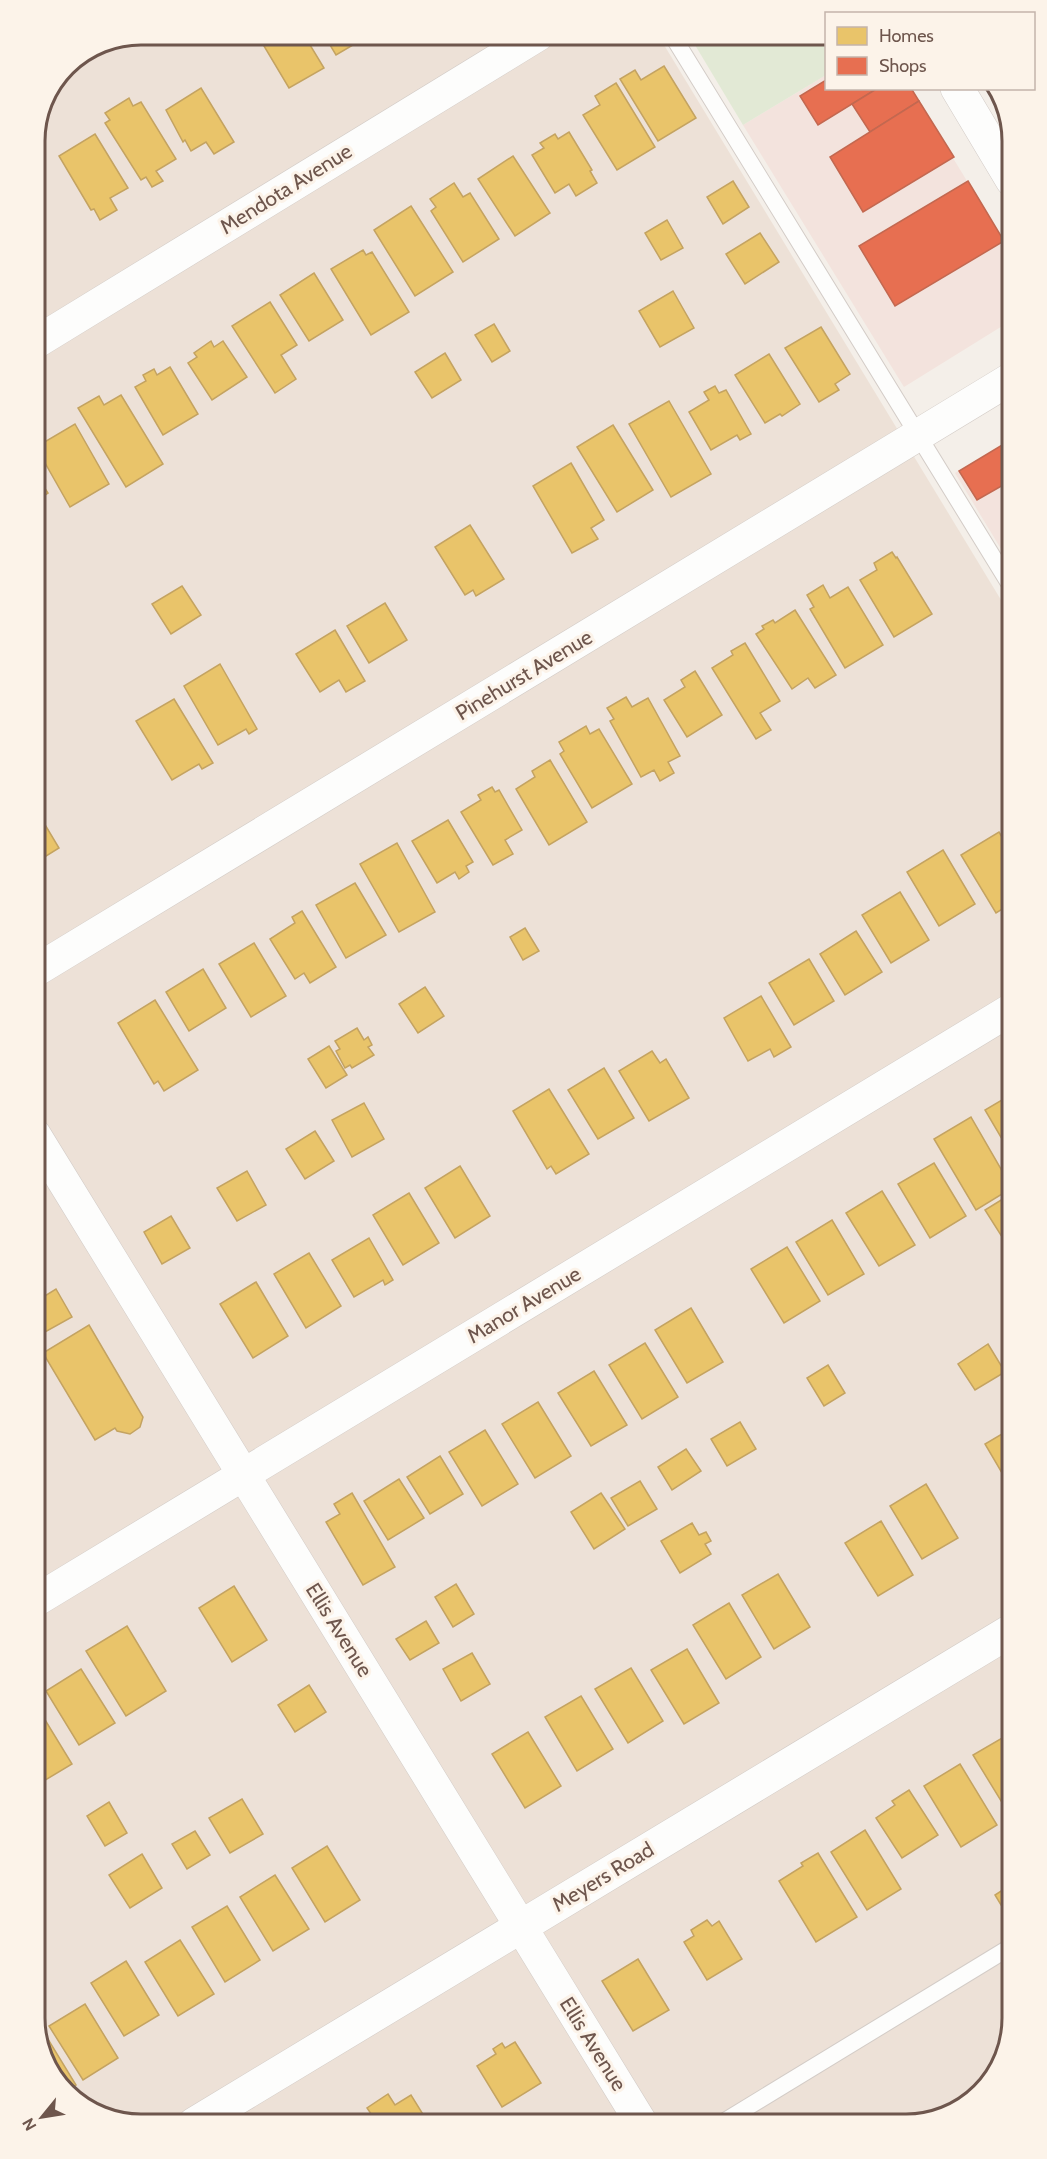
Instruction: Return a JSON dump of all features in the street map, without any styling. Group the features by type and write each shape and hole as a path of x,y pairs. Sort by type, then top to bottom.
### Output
{"street":[{"name":"Mendota Avenue","path":"45,338 522,45"},
{"path":"958,90 1002,163"},
{"name":"Pinehurst Avenue","path":"45,965 1002,384"},
{"name":"Manor Avenue","path":"45,1594 1002,1015"},
{"name":"Ellis Avenue","path":"45,1151 636,2114"},
{"name":"Meyers Road","path":"211,2114 1002,1636"}],"lane":[{"path":"678,45 1002,572"},
{"path":"736,2114 1002,1952"}],"shaded area":[{"path":"141,45 664,45 1002,602 1002,2018 997,2049 986,2071 969,2090 943,2107 906,2114 134,2114 110,2109 88,2098 65,2077 52,2055 45,2018 45,134 48,116 55,98 65,82 78,69 104,52"},
{"path":"825,76 825,90 912,90 1002,239 1002,326 904,387 743,125"},
{"path":"1002,444 1002,551 955,473"}],"green space":[{"path":"695,45 825,45 825,76 743,125"}],"building: Homes":[{"path":"263,45 310,45 324,68 289,88"},
{"path":"330,45 353,45 336,55"},
{"path":"664,66 696,118 658,141 620,79 635,70 641,80"},
{"path":"616,83 655,147 617,170 583,115 600,105 595,96"},
{"path":"201,88 234,142 214,154 206,142 191,151 185,140 183,142 166,110"},
{"path":"129,98 133,106 141,102 176,159 156,171 163,181 152,187 146,177 141,180 105,123 110,120 105,113"},
{"path":"569,132 592,170 590,171 597,183 576,196 569,184 555,193 532,155 544,148 540,143 555,134 558,139"},
{"path":"95,134 128,188 110,198 117,210 100,220 94,209 91,210 59,156"},
{"path":"513,156 550,213 515,236 478,179"},
{"path":"733,181 749,207 723,224 707,197"},
{"path":"454,183 463,197 470,193 499,239 463,262 431,211 436,207 430,199"},
{"path":"411,206 453,272 415,296 374,230"},
{"path":"667,220 683,248 661,260 645,233"},
{"path":"760,233 779,262 745,284 726,254"},
{"path":"363,250 366,255 372,252 409,312 371,335 331,269"},
{"path":"314,273 343,320 309,341 280,295"},
{"path":"673,291 694,328 660,347 639,311"},
{"path":"270,302 297,345 281,355 296,379 275,393 232,326"},
{"path":"494,324 510,351 492,362 475,335"},
{"path":"821,327 850,374 835,384 839,390 819,402 785,348"},
{"path":"211,341 214,347 223,341 247,377 212,400 188,363 197,357 194,353"},
{"path":"445,353 461,380 432,398 415,372"},
{"path":"769,354 800,404 782,416 780,414 765,423 735,375"},
{"path":"170,367 198,414 163,435 135,387 146,381 143,375 154,369 157,375"},
{"path":"715,386 719,393 726,390 751,434 740,440 737,435 711,450 689,412 709,400 704,392"},
{"path":"121,395 163,464 126,487 78,408 99,396 104,405"},
{"path":"669,401 711,474 671,497 629,424"},
{"path":"75,424 109,484 70,507 45,463 45,442"},
{"path":"613,425 653,490 617,512 577,447"},
{"path":"571,463 604,520 591,528 598,539 572,553 533,486"},
{"path":"470,525 504,579 476,596 473,590 465,595 435,547"},
{"path":"892,552 932,614 894,637 860,580 877,570 874,563"},
{"path":"823,585 830,598 848,587 883,645 845,668 810,609 814,607 807,595"},
{"path":"182,586 201,615 171,634 152,604"},
{"path":"385,603 407,640 369,663 347,626"},
{"path":"795,610 836,675 815,688 808,678 792,689 756,634 764,629 762,626 773,620 775,623"},
{"path":"335,630 365,681 346,692 339,680 320,692 296,654"},
{"path":"745,643 780,701 760,713 771,730 756,739 712,668 733,655 731,651"},
{"path":"220,664 257,729 249,734 246,729 218,745 184,686"},
{"path":"695,671 722,715 687,737 664,700 685,687 681,680"},
{"path":"626,697 632,707 648,698 680,756 668,762 674,773 660,781 654,770 641,777 610,721 614,719 607,708"},
{"path":"174,699 213,763 202,769 199,764 172,780 136,721"},
{"path":"586,726 590,734 599,729 632,784 592,808 560,754 564,751 559,742"},
{"path":"550,760 587,822 549,845 516,789 535,777 532,771"},
{"path":"492,787 495,792 499,790 522,830 505,840 513,854 493,865 461,812 481,800 478,795"},
{"path":"448,820 473,862 466,866 469,872 459,879 455,872 437,883 412,841"},
{"path":"45,825 59,848 45,857"},
{"path":"999,832 1002,837 1002,909 996,913 961,855"},
{"path":"397,843 435,912 399,932 360,864"},
{"path":"943,850 975,904 939,926 907,872"},
{"path":"355,883 386,935 346,958 316,905"},
{"path":"900,892 929,940 891,963 862,915"},
{"path":"302,911 336,967 310,983 304,973 295,979 270,939 295,923 292,917"},
{"path":"525,928 539,951 523,960 510,937"},
{"path":"856,931 882,972 845,995 820,954"},
{"path":"254,943 286,996 251,1017 219,964"},
{"path":"809,959 834,1001 794,1025 769,983"},
{"path":"203,969 226,1008 189,1031 166,992"},
{"path":"425,987 444,1016 418,1033 399,1004"},
{"path":"761,996 791,1047 774,1057 770,1049 748,1061 724,1018"},
{"path":"155,1000 198,1070 164,1091 158,1081 154,1084 118,1023"},
{"path":"357,1028 364,1040 368,1037 372,1045 368,1047 374,1055 352,1068 350,1065 345,1068 336,1051 340,1049 335,1041"},
{"path":"329,1046 347,1075 326,1088 308,1059"},
{"path":"652,1051 660,1063 666,1059 689,1098 649,1121 619,1071"},
{"path":"604,1068 634,1118 598,1139 568,1090"},
{"path":"549,1089 589,1154 556,1174 551,1166 547,1169 513,1111"},
{"path":"1002,1100 1002,1139 985,1110"},
{"path":"364,1103 384,1139 352,1157 332,1120"},
{"path":"971,1117 1002,1171 1002,1194 976,1210 934,1139"},
{"path":"315,1131 334,1161 305,1179 286,1149"},
{"path":"934,1163 966,1216 930,1238 898,1184"},
{"path":"460,1166 490,1216 455,1238 425,1188"},
{"path":"247,1171 266,1205 237,1221 217,1188"},
{"path":"882,1191 915,1245 879,1266 846,1213"},
{"path":"409,1193 439,1243 403,1265 373,1215"},
{"path":"1002,1200 1002,1237 985,1210"},
{"path":"171,1216 190,1248 162,1264 144,1232"},
{"path":"832,1220 864,1274 828,1295 796,1242"},
{"path":"369,1238 393,1280 385,1285 383,1280 354,1297 332,1260"},
{"path":"787,1247 820,1301 784,1323 751,1269"},
{"path":"309,1253 341,1306 306,1328 274,1274"},
{"path":"256,1282 288,1336 253,1358 220,1304"},
{"path":"56,1289 72,1317 45,1332 45,1296"},
{"path":"691,1308 723,1362 687,1383 655,1330"},
{"path":"89,1325 143,1417 140,1427 130,1434 117,1431 115,1428 95,1440 45,1356 45,1352"},
{"path":"645,1343 678,1397 642,1419 609,1365"},
{"path":"988,1344 1002,1367 1002,1374 975,1390 958,1364"},
{"path":"828,1365 845,1393 824,1406 807,1378"},
{"path":"594,1371 627,1425 591,1446 558,1393"},
{"path":"538,1402 571,1456 535,1478 502,1424"},
{"path":"740,1422 756,1449 727,1466 711,1439"},
{"path":"485,1430 518,1484 482,1506 449,1452"},
{"path":"1002,1434 1002,1473 985,1444"},
{"path":"686,1449 701,1471 672,1490 658,1467"},
{"path":"440,1456 463,1494 430,1514 407,1477"},
{"path":"399,1479 424,1518 388,1540 364,1501"},
{"path":"640,1481 657,1509 628,1526 611,1498"},
{"path":"926,1484 958,1538 922,1559 890,1506"},
{"path":"352,1493 395,1567 363,1585 326,1522 340,1514 334,1504"},
{"path":"601,1493 625,1529 594,1549 571,1512"},
{"path":"881,1521 913,1575 878,1596 845,1543"},
{"path":"692,1523 699,1535 706,1532 711,1541 705,1544 711,1554 680,1573 661,1541"},
{"path":"778,1574 810,1627 774,1649 742,1595"},
{"path":"456,1584 474,1614 453,1627 435,1597"},
{"path":"234,1586 267,1640 232,1662 199,1608"},
{"path":"729,1603 761,1657 726,1679 693,1625"},
{"path":"426,1621 439,1643 410,1660 396,1639"},
{"path":"127,1626 166,1691 126,1716 86,1651"},
{"path":"687,1649 719,1703 684,1724 651,1670"},
{"path":"472,1653 490,1684 461,1701 443,1669"},
{"path":"631,1668 663,1721 628,1743 595,1689"},
{"path":"81,1669 115,1723 79,1745 46,1691"},
{"path":"309,1685 326,1712 295,1732 278,1705"},
{"path":"581,1696 613,1749 577,1771 545,1717"},
{"path":"45,1720 72,1764 45,1780"},
{"path":"528,1732 561,1786 525,1808 492,1754"},
{"path":"1002,1738 1002,1802 973,1755"},
{"path":"960,1764 997,1825 961,1847 924,1786"},
{"path":"909,1790 938,1835 902,1858 876,1818 895,1805 892,1801"},
{"path":"242,1799 263,1834 230,1853 209,1818"},
{"path":"109,1802 127,1833 105,1846 87,1816"},
{"path":"865,1830 901,1889 867,1910 831,1852"},
{"path":"195,1831 210,1855 187,1869 172,1844"},
{"path":"327,1846 360,1900 325,1922 292,1868"},
{"path":"818,1853 857,1917 816,1942 779,1881 803,1866 801,1863"},
{"path":"142,1854 162,1888 130,1908 109,1875"},
{"path":"275,1875 309,1929 273,1951 240,1897"},
{"path":"1002,1890 1002,1907 995,1895"},
{"path":"227,1906 260,1960 225,1982 192,1927"},
{"path":"707,1920 712,1926 719,1921 742,1959 707,1980 684,1942 694,1936 691,1930"},
{"path":"180,1940 214,1994 178,2016 145,1962"},
{"path":"638,1959 669,2010 633,2031 602,1981"},
{"path":"126,1961 159,2015 124,2036 91,1983"},
{"path":"85,2004 118,2058 83,2080 49,2026"},
{"path":"47,2038 76,2085 74,2086 58,2066"},
{"path":"515,2042 541,2083 502,2107 477,2066 496,2054 493,2049 502,2043 505,2048"},
{"path":"388,2094 395,2105 411,2095 423,2114 371,2114 367,2108"}],"building: Shops":[{"path":"825,81 825,90 875,90 818,125 800,96"},
{"path":"875,90 912,90 919,101 870,132 852,104"},
{"path":"919,101 954,157 863,212 830,157"},
{"path":"968,181 1002,238 1002,242 895,306 859,246"},
{"path":"1002,445 1002,486 977,500 959,471"}]}
